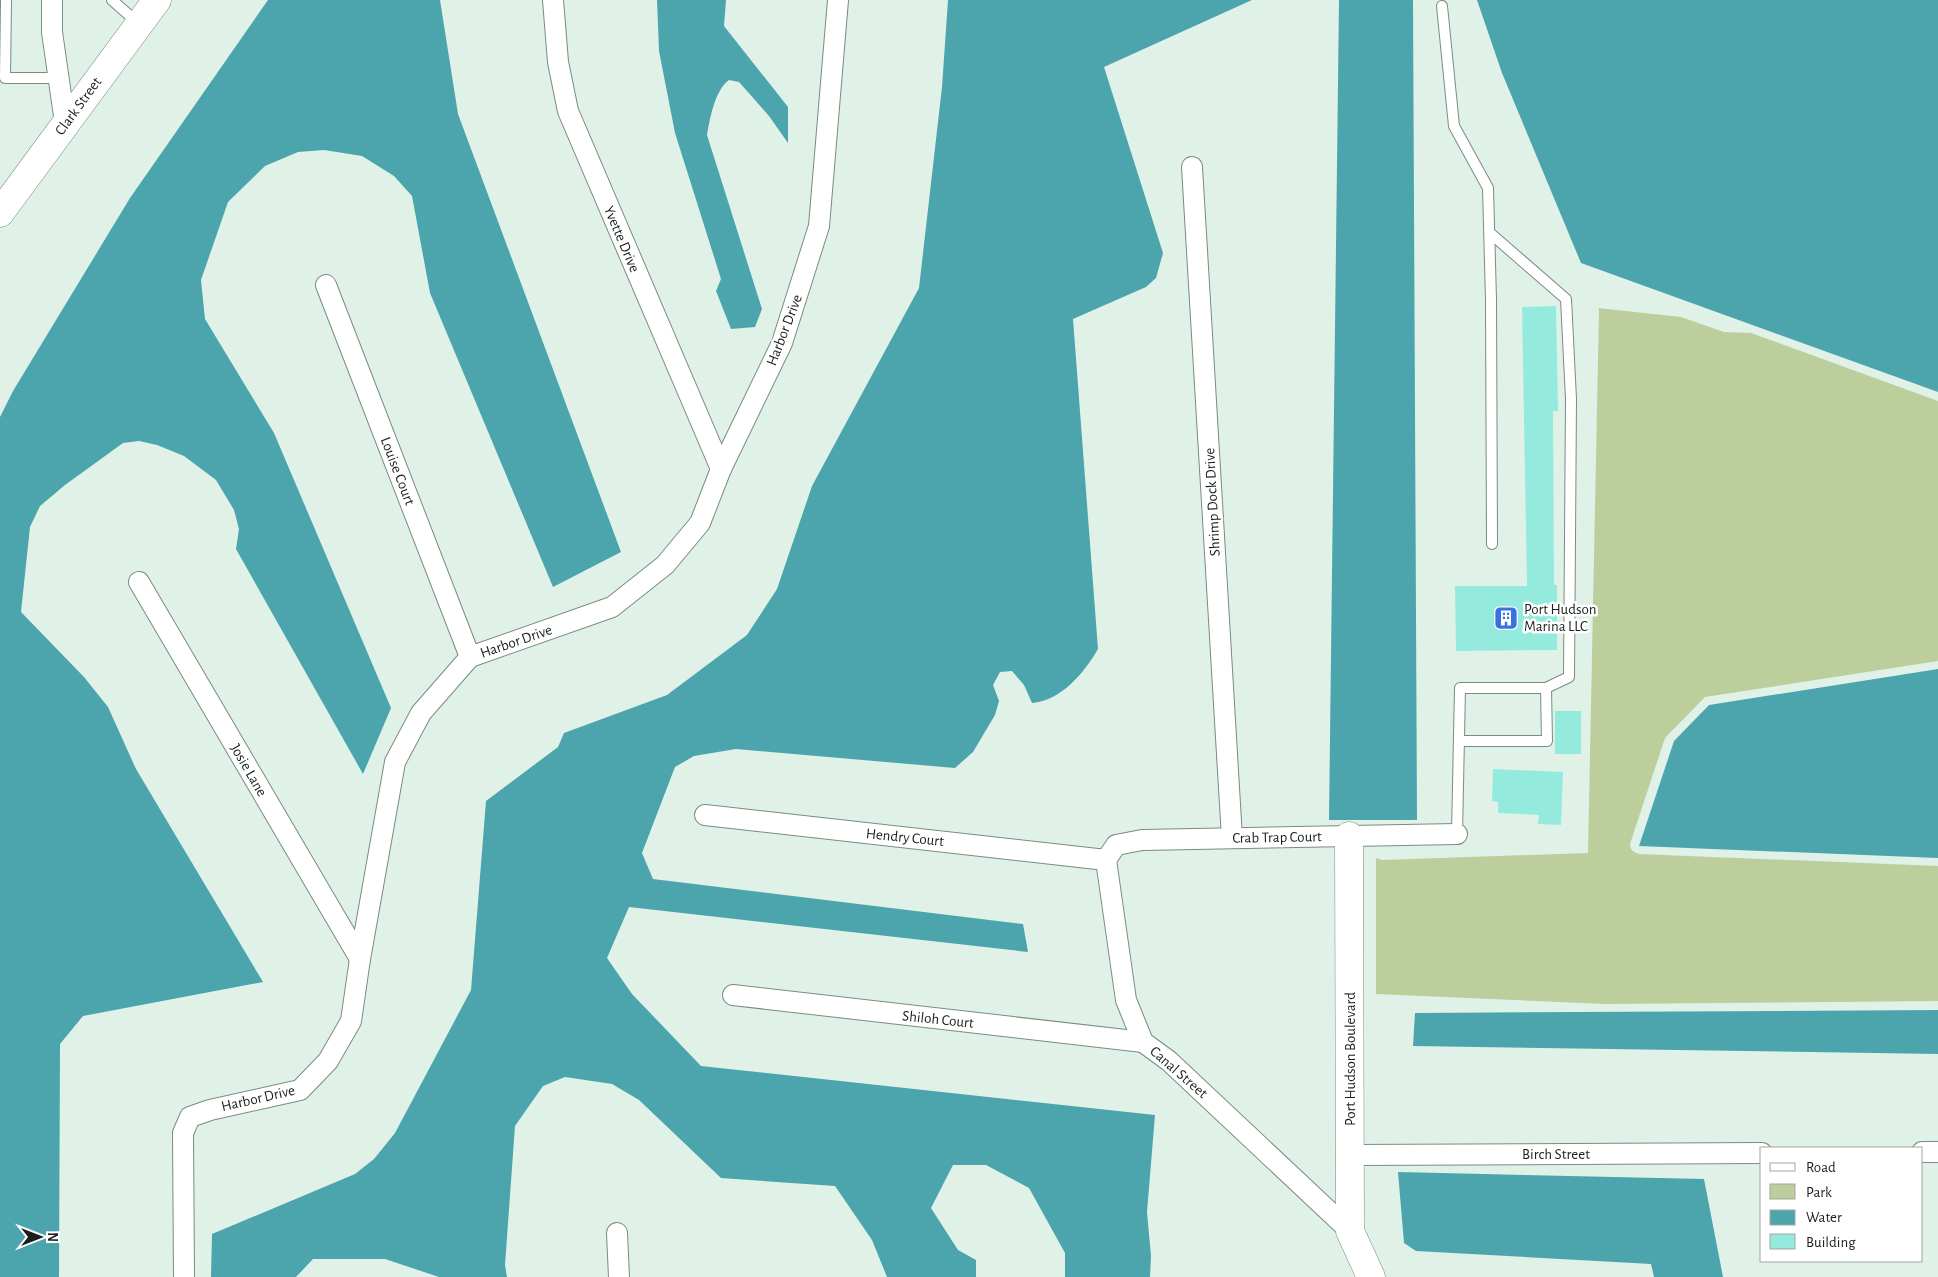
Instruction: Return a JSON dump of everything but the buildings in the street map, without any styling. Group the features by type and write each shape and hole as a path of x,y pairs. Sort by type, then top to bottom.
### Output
{"street":[{"path":"52,0 52,32 65,123"},
{"name":"Clark Street","path":"0,213 157,0"},
{"name":"Yvette Drive","path":"553,0 558,62 568,112 721,470"},
{"name":"Harbor Drive","path":"184,1277 183,1133 190,1117 210,1110 300,1090 328,1061 351,1021 360,959 395,762 420,713 470,656 612,608 665,566 700,523 721,470 782,343 819,226 838,0"},
{"name":"Shrimp Dock Drive","path":"1192,167 1232,838"},
{"name":"Louise Court","path":"326,285 470,656"},
{"name":"Josie Lane","path":"139,582 360,959"},
{"name":"Hendry Court","path":"705,815 1106,860"},
{"name":"Crab Trap Court","path":"1106,860 1116,845 1142,840 1457,834"},
{"name":"Port Hudson Boulevard","path":"1349,836 1350,1231 1371,1277"},
{"name":"Canal Street","path":"1106,860 1126,1000 1142,1042 1169,1061 1350,1231"},
{"name":"Shiloh Court","path":"733,996 1142,1042"},
{"path":"1923,1152 1938,1152"},
{"name":"Birch Street","path":"1351,1155 1760,1153"},
{"path":"617,1233 619,1277"}],"lane":[{"path":"6,0 5,78 58,78"},
{"path":"112,0 139,24"},
{"path":"1442,6 1454,126 1488,188 1492,544"},
{"path":"1457,834 1460,688 1546,688 1570,677 1571,399 1566,299 1490,233"},
{"path":"1459,741 1547,741 1546,688"}],"green space":[{"path":"1598,308 1681,317 1724,332 1751,333 1938,401 1938,661 1705,697 1665,738 1630,844 1632,850 1639,854 1938,866 1938,1001 1604,1004 1376,994 1376,858 1382,860 1588,853"}],"water":[{"path":"268,0 440,0 458,114 621,552 553,587 430,293 412,196 394,176 362,156 324,150 298,152 265,166 228,202 201,280 205,319 274,433 391,708 363,774 236,549 239,529 234,510 216,480 184,456 157,445 139,441 123,443 65,485 40,506 30,527 21,612 84,677 108,707 136,769 263,982 83,1016 60,1044 59,1277 0,1277 0,417 13,391 130,198"},
{"path":"657,0 726,0 724,26 788,107 788,143 769,116 739,82 729,80 720,90 717,97 707,135 762,309 755,327 731,329 716,291 721,279 675,133 659,51"},
{"path":"948,0 1252,0 1104,67 1163,253 1156,278 1146,287 1073,319 1098,649 1071,684 1053,697 1043,701 1032,703 1024,685 1012,671 1000,672 993,685 999,701 995,715 973,752 955,768 736,749 694,756 675,767 642,853 653,879 1023,924 1028,952 629,907 607,958 632,994 701,1066 1155,1115 1147,1212 1151,1256 1150,1277 1065,1277 1065,1253 1029,1188 986,1165 953,1165 931,1208 958,1250 976,1260 976,1277 887,1277 872,1240 835,1186 721,1178 639,1100 612,1084 565,1077 543,1086 515,1126 505,1265 507,1277 439,1277 385,1259 313,1259 296,1277 211,1277 212,1234 355,1174 374,1159 395,1133 471,990 486,801 558,747 564,733 667,695 747,635 777,589 812,486 919,288 942,87"},
{"path":"1339,0 1413,0 1417,820 1329,820"},
{"path":"1477,0 1938,0 1938,392 1581,263 1502,73"},
{"path":"1938,669 1938,858 1639,846 1674,741 1709,705"},
{"path":"1938,1010 1938,1054 1413,1046 1415,1013"},
{"path":"1398,1172 1704,1179 1723,1277 1654,1277 1651,1264 1416,1251 1404,1243"}],"place":[{"name":"Port Hudson Marina LLC","path":"1506,618"}]}
